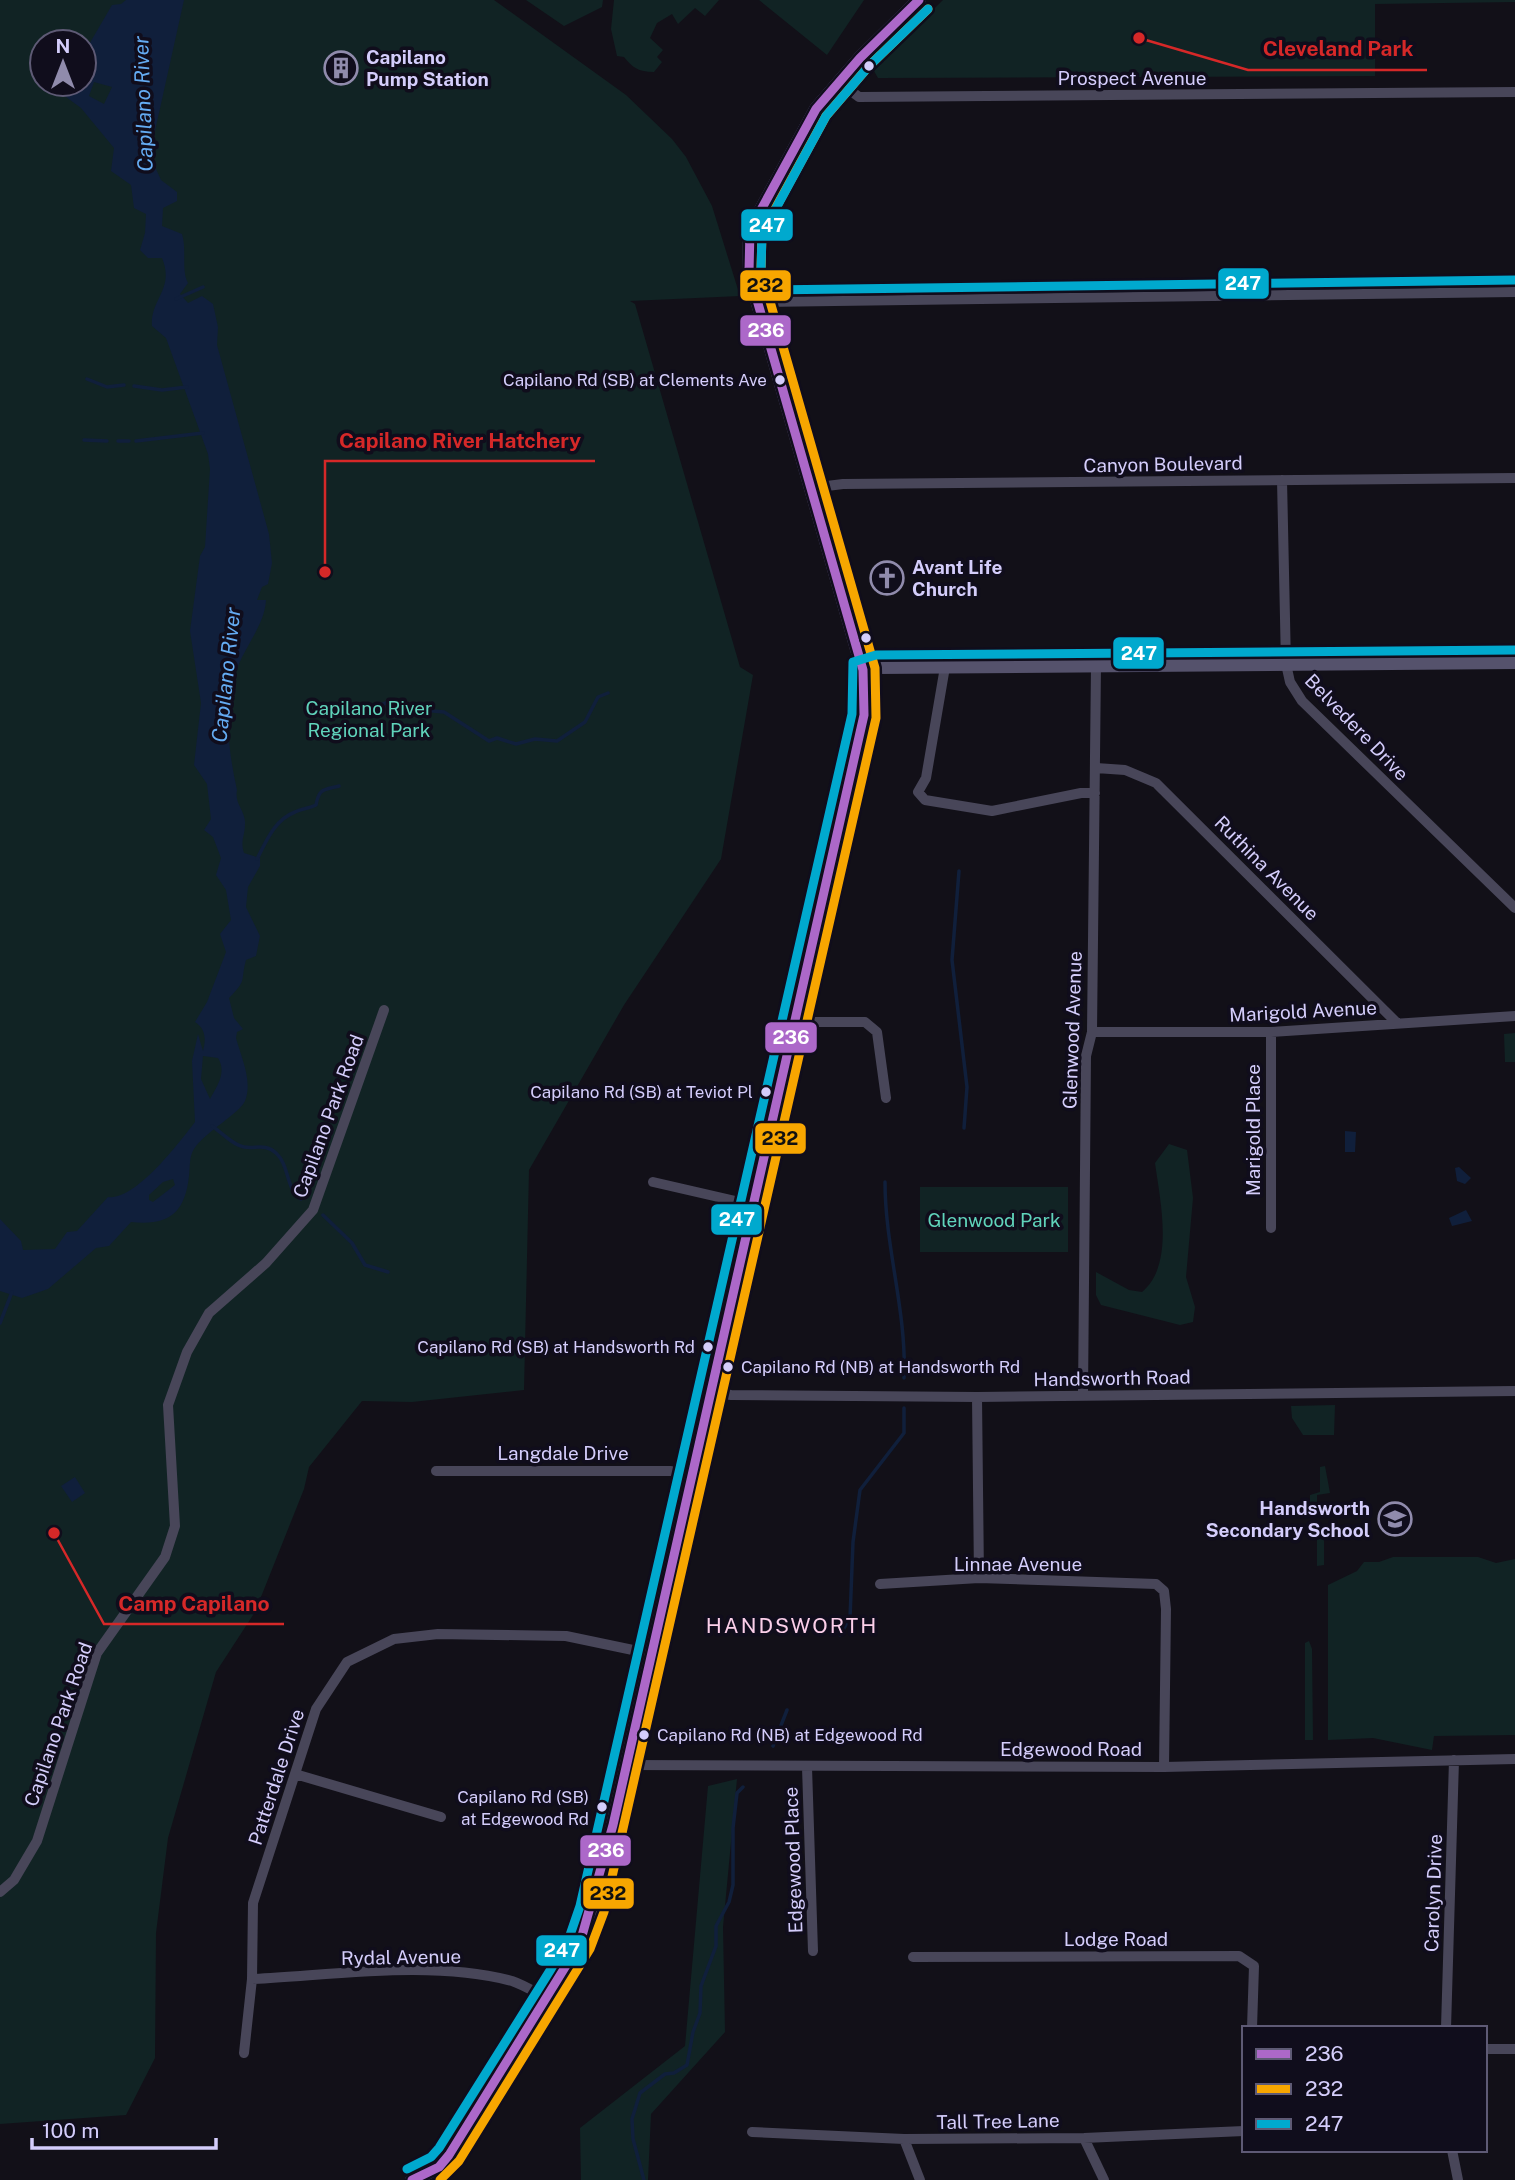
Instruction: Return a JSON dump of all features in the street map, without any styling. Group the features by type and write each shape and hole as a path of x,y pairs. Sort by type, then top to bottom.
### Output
{"main road":[{"path":"412,2180 439,2167 449,2154 580,1943 592,1909 652,1654 690,1476 864,715 863,670 747,258 750,230 816,109 919,0"},
{"path":"863,670 876,667 1515,662"}],"street":[{"name":"Prospect Avenue","path":"834,87 859,97 1515,92"},
{"path":"758,302 1515,292"},
{"name":"Canyon Boulevard","path":"811,488 843,484 1515,478"},
{"name":"Belvedere Drive","path":"1282,480 1286,664 1290,682 1302,701 1515,908"},
{"name":"Glenwood Avenue","path":"1083,1396 1086,1056 1092,1032 1096,665"},
{"path":"945,667 926,778 918,792 925,800 992,811 1081,793 1095,793"},
{"name":"Ruthina Avenue","path":"1096,768 1125,770 1141,775 1163,789 1398,1024"},
{"name":"Capilano Park Road","path":"0,1892 14,1880 37,1841 97,1653 164,1557 174,1526 168,1405 187,1352 209,1312 266,1263 313,1210 384,1010"},
{"name":"Marigold Avenue","path":"1092,1032 1271,1032 1515,1016"},
{"path":"796,1019 810,1023 865,1022 877,1032 886,1098"},
{"name":"Marigold Place","path":"1270,1228 1271,1032"},
{"path":"653,1182 753,1205"},
{"name":"Handsworth Road","path":"710,1392 731,1395 977,1397 1515,1391"},
{"path":"977,1397 979,1578"},
{"name":"Langdale Drive","path":"436,1471 671,1471 690,1476"},
{"name":"Linnae Avenue","path":"880,1584 979,1578 1156,1584 1164,1591 1166,1609 1164,1767"},
{"name":"Patterdale Drive","path":"244,2053 252,1979 253,1903 316,1709 347,1662 394,1639 438,1634 566,1636 652,1654"},
{"name":"Edgewood Road","path":"626,1765 1164,1767 1515,1759"},
{"name":"Carolyn Drive","path":"1446,2026 1454,1760"},
{"name":"Edgewood Place","path":"807,1767 813,1951"},
{"path":"295,1773 441,1817"},
{"name":"Lodge Road","path":"913,1957 1239,1956 1254,1966 1252,2026"},
{"name":"Rydal Avenue","path":"252,1979 438,1971 472,1973 515,1982 546,1998"},
{"path":"1487,2049 1515,2049"},
{"name":"Tall Tree Lane","path":"752,2132 904,2139 1084,2138 1242,2131"},
{"path":"1084,2138 1104,2180"},
{"path":"904,2139 920,2180"},
{"path":"1452,2152 1458,2180"}],"green space":[{"name":"Capilano River Regional Park","path":"0,0 494,0 626,95 672,139 686,157 712,206 740,296 630,301 635,304 740,667 753,675 721,859 624,1005 529,1170 524,1390 412,1402 362,1401 309,1467 304,1489 255,1612 216,1672 168,1838 156,1933 155,2058 126,2115 0,2124"},
{"path":"526,0 603,0 602,7 564,26"},
{"path":"614,0 719,0 705,16 695,8 678,24 672,14 657,23 650,38 663,50 657,57 662,62 654,72 648,72 633,66 624,57 617,56 611,29"},
{"path":"759,0 864,0 827,55"},
{"path":"943,0 1515,2 1375,4 1375,76 878,78 874,71 877,65"},
{"path":"1515,1033 1515,1062 1505,1062 1504,1034"},
{"path":"1169,1144 1187,1150 1193,1198 1186,1277 1195,1307 1193,1322 1180,1325 1101,1305 1096,1295 1096,1272 1129,1290 1142,1292 1159,1266 1163,1231 1155,1163"},
{"name":"Glenwood Park","path":"920,1187 1068,1187 1068,1252 920,1252"},
{"path":"1335,1405 1334,1435 1303,1435 1292,1418 1291,1406"},
{"path":"1325,1466 1330,1493 1317,1495 1317,1512 1310,1512 1310,1495 1320,1492 1320,1467"},
{"path":"1317,1524 1324,1524 1324,1565 1317,1566"},
{"path":"1393,1557 1478,1557 1496,1563 1515,1559 1515,1735 1434,1736 1432,1750 1373,1738 1328,1740 1328,1585 1357,1571 1364,1562 1379,1562"},
{"path":"1309,1641 1312,1649 1313,1740 1305,1740 1305,1643"},
{"path":"737,1779 723,1927 725,2032 651,2114 648,2180 581,2180 580,2128 685,2046 708,1786"}],"water":[{"name":"Capilano River","path":"126,0 184,0 151,149 152,160 161,180 177,192 177,201 163,208 162,226 182,234 188,283 180,294 188,303 202,296 213,304 218,327 217,345 269,534 272,563 268,584 262,587 257,600 266,600 265,609 233,681 228,728 237,799 245,819 243,849 244,853 260,858 260,866 248,887 246,907 260,936 256,956 246,960 241,983 229,998 234,1018 243,1029 237,1032 236,1038 247,1077 245,1101 194,1149 190,1159 187,1189 179,1208 165,1219 156,1222 131,1222 109,1246 96,1248 48,1289 22,1298 0,1291 0,1219 21,1241 23,1250 55,1249 67,1232 77,1231 108,1197 119,1196 143,1181 168,1156 195,1122 192,1061 198,1034 203,1051 205,1039 203,1031 195,1022 207,1002 226,952 220,934 231,920 226,890 216,875 221,858 213,837 204,830 211,819 207,784 194,765 201,703 190,631 200,556 205,547 210,469 208,454 166,338 152,326 152,317 166,278 162,258 148,258 140,250 145,233 146,214 134,208 131,185 111,171 114,148 81,108 67,98 93,98 104,104 112,87 98,83 98,29 112,5","holes":["203,1056 218,1058 222,1068 210,1099 201,1079","173,1179 175,1185 153,1202 149,1200 149,1195 163,1182"]},
{"path":"1345,1131 1356,1132 1355,1152 1345,1152"},
{"path":"1459,1167 1471,1178 1465,1184 1457,1181 1455,1168"},
{"path":"1466,1210 1472,1221 1452,1226 1449,1218"},
{"path":"75,1477 85,1493 72,1502 61,1486"}],"waterway":[{"path":"176,299 203,287"},
{"path":"87,379 107,387 124,385"},
{"path":"134,386 162,390 187,387"},
{"path":"136,441 203,433"},
{"path":"84,440 107,441"},
{"path":"118,441 129,441"},
{"path":"370,709 391,701 401,708 444,712 489,741 497,738 516,744 535,739 557,741 585,722 598,697 608,693"},
{"path":"257,859 281,820 316,805 321,793 339,786"},
{"path":"959,871 952,960 967,1087 964,1128"},
{"path":"212,1126 240,1146 264,1147 276,1153 284,1164 292,1189 301,1199"},
{"path":"885,1182 888,1231 902,1329 904,1378"},
{"path":"323,1215 352,1243 365,1265 388,1272"},
{"path":"0,1323 12,1292"},
{"path":"840,1635 850,1618 853,1542 860,1490 904,1433 904,1408"},
{"path":"773,1746 787,1710"},
{"path":"644,2180 633,2139 632,2119 640,2093 665,2074 674,2073 687,2065 693,2032 700,2013 701,1986 716,1946 716,1926 729,1902 733,1885 733,1828 737,1793 743,1787"}],"transit line":[{"name":"236","path":"412,2180 439,2167 449,2155 580,1943 613,1825 864,715 863,670 749,272 750,230 816,109 860,58 919,0"},
{"name":"232","path":"440,2180 459,2161 590,1949 604,1912 876,718 875,668 761,270 762,233 826,116 869,66 928,9"},
{"name":"247","path":"928,9 869,66 826,116 762,234 761,270 767,290 1515,280"},
{"name":"247","path":"407,2169 431,2157 439,2148 551,1969 569,1938 580,1906 852,714 853,662 876,655 1515,650"}],"place":[{"name":"Cleveland Park","path":"1139,38"},
{"name":"Capilano Pump Station","path":"341,68"},
{"name":"Capilano Rd (SB) at Clements Ave","path":"780,380"},
{"name":"Capilano River Hatchery","path":"325,572"},
{"name":"Avant Life Church","path":"887,578"},
{"name":"Capilano Rd (SB) at Teviot Pl","path":"766,1092"},
{"name":"Capilano Rd (SB) at Handsworth Rd","path":"708,1347"},
{"name":"Capilano Rd (NB) at Handsworth Rd","path":"728,1367"},
{"name":"Handsworth Secondary School","path":"1395,1519"},
{"name":"Camp Capilano","path":"54,1533"},
{"name":"Capilano Rd (NB) at Edgewood Rd","path":"644,1735"},
{"name":"Capilano Rd (SB) at Edgewood Rd","path":"602,1807"}],"district":[{"name":"HANDSWORTH","path":"792,1625"}]}
